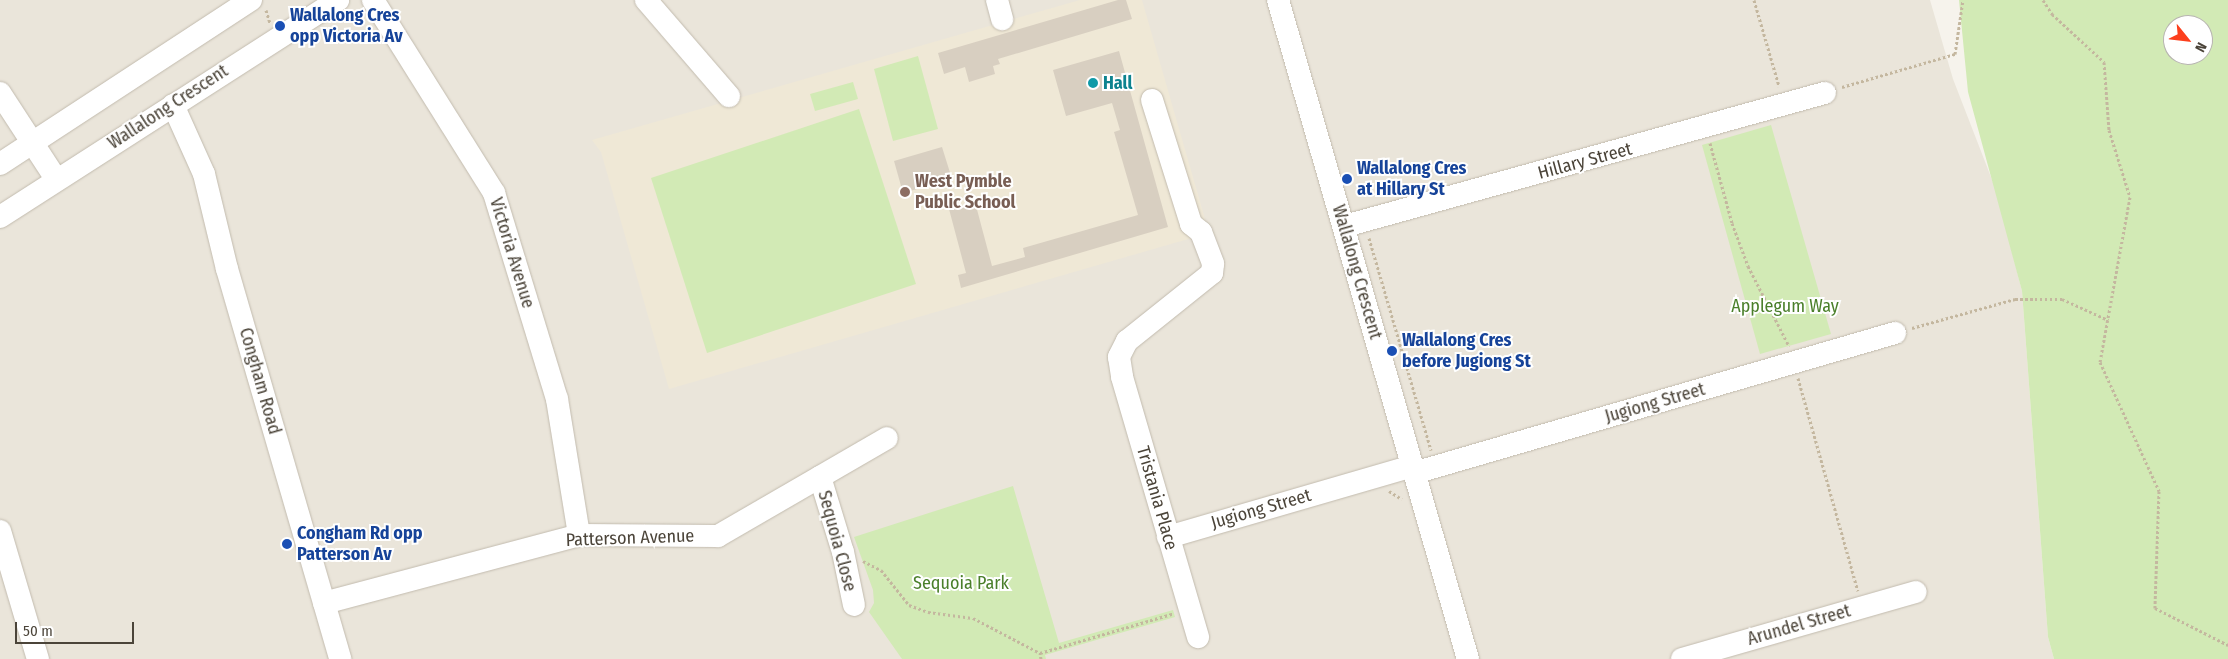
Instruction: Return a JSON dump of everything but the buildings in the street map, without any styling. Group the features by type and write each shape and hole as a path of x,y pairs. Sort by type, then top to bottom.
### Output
{"street":[{"path":"0,164 251,0"},
{"name":"Wallalong Crescent","path":"0,217 56,179 338,0"},
{"name":"Victoria Avenue","path":"373,0 494,193 557,399 579,535"},
{"path":"646,0 729,96"},
{"name":"Wallalong Crescent","path":"1278,0 1468,659"},
{"path":"0,93 56,179"},
{"name":"Hillary Street","path":"1344,226 1706,128 1825,93"},
{"name":"Tristania Place","path":"1152,100 1191,224 1201,232 1213,264 1212,273 1127,341 1119,357 1122,377 1198,637"},
{"name":"Congham Road","path":"173,105 204,174 227,268 340,659"},
{"name":"Jugiong Street","path":"1168,537 1794,363 1895,333"},
{"name":"Patterson Avenue","path":"324,603 579,535 718,536 887,438"},
{"name":"Sequoia Close","path":"820,477 843,552 854,605"},
{"path":"0,531 38,659"},
{"name":"Arundel Street","path":"1682,659 1916,592"}],"path":[{"path":"263,0 276,38"},
{"path":"1754,0 1784,106"},
{"path":"1825,93 1955,54 1963,0"},
{"path":"2043,0 2052,14 2104,62 2109,130 2130,198 2100,362 2159,491 2155,608 2228,644"},
{"path":"1706,128 1732,224 1748,266 1787,340 1863,606"},
{"path":"1367,233 1433,455"},
{"path":"1895,333 2015,300 2062,299 2108,320"},
{"path":"843,552 881,570 909,606 928,612 973,618 1040,653 1190,609"},
{"path":"1040,653 1042,659"}],"shaded area":[{"path":"0,0 1930,0 1953,79 1996,190 2022,291 2048,637 2054,659 0,659"},
{"name":"West Pymble Public School","path":"1080,0 1142,0 1209,233 669,389 601,152 592,140"}],"green space":[{"path":"1959,0 2228,0 2228,659 2054,659 2048,637 2022,291 1968,92"},
{"path":"918,56 938,129 893,141 874,69"},
{"path":"853,82 858,99 815,111 810,94"},
{"path":"859,109 916,284 707,353 651,178"},
{"name":"Applegum Way","path":"1771,125 1831,334 1760,354 1702,145"},
{"name":"Sequoia Park","path":"1013,486 1059,643 1173,610 1175,617 1045,655 1046,659 902,659 869,612 874,603 873,590 854,537"}],"place":[{"name":"Wallalong Cres opp Victoria Av","path":"280,26"},
{"name":"Hall","path":"1093,83"},
{"name":"Wallalong Cres at Hillary St","path":"1347,179"},
{"name":"West Pymble Public School","path":"905,192"},
{"name":"Wallalong Cres before Jugiong St","path":"1392,351"},
{"name":"Congham Rd opp Patterson Av","path":"287,544"}]}
